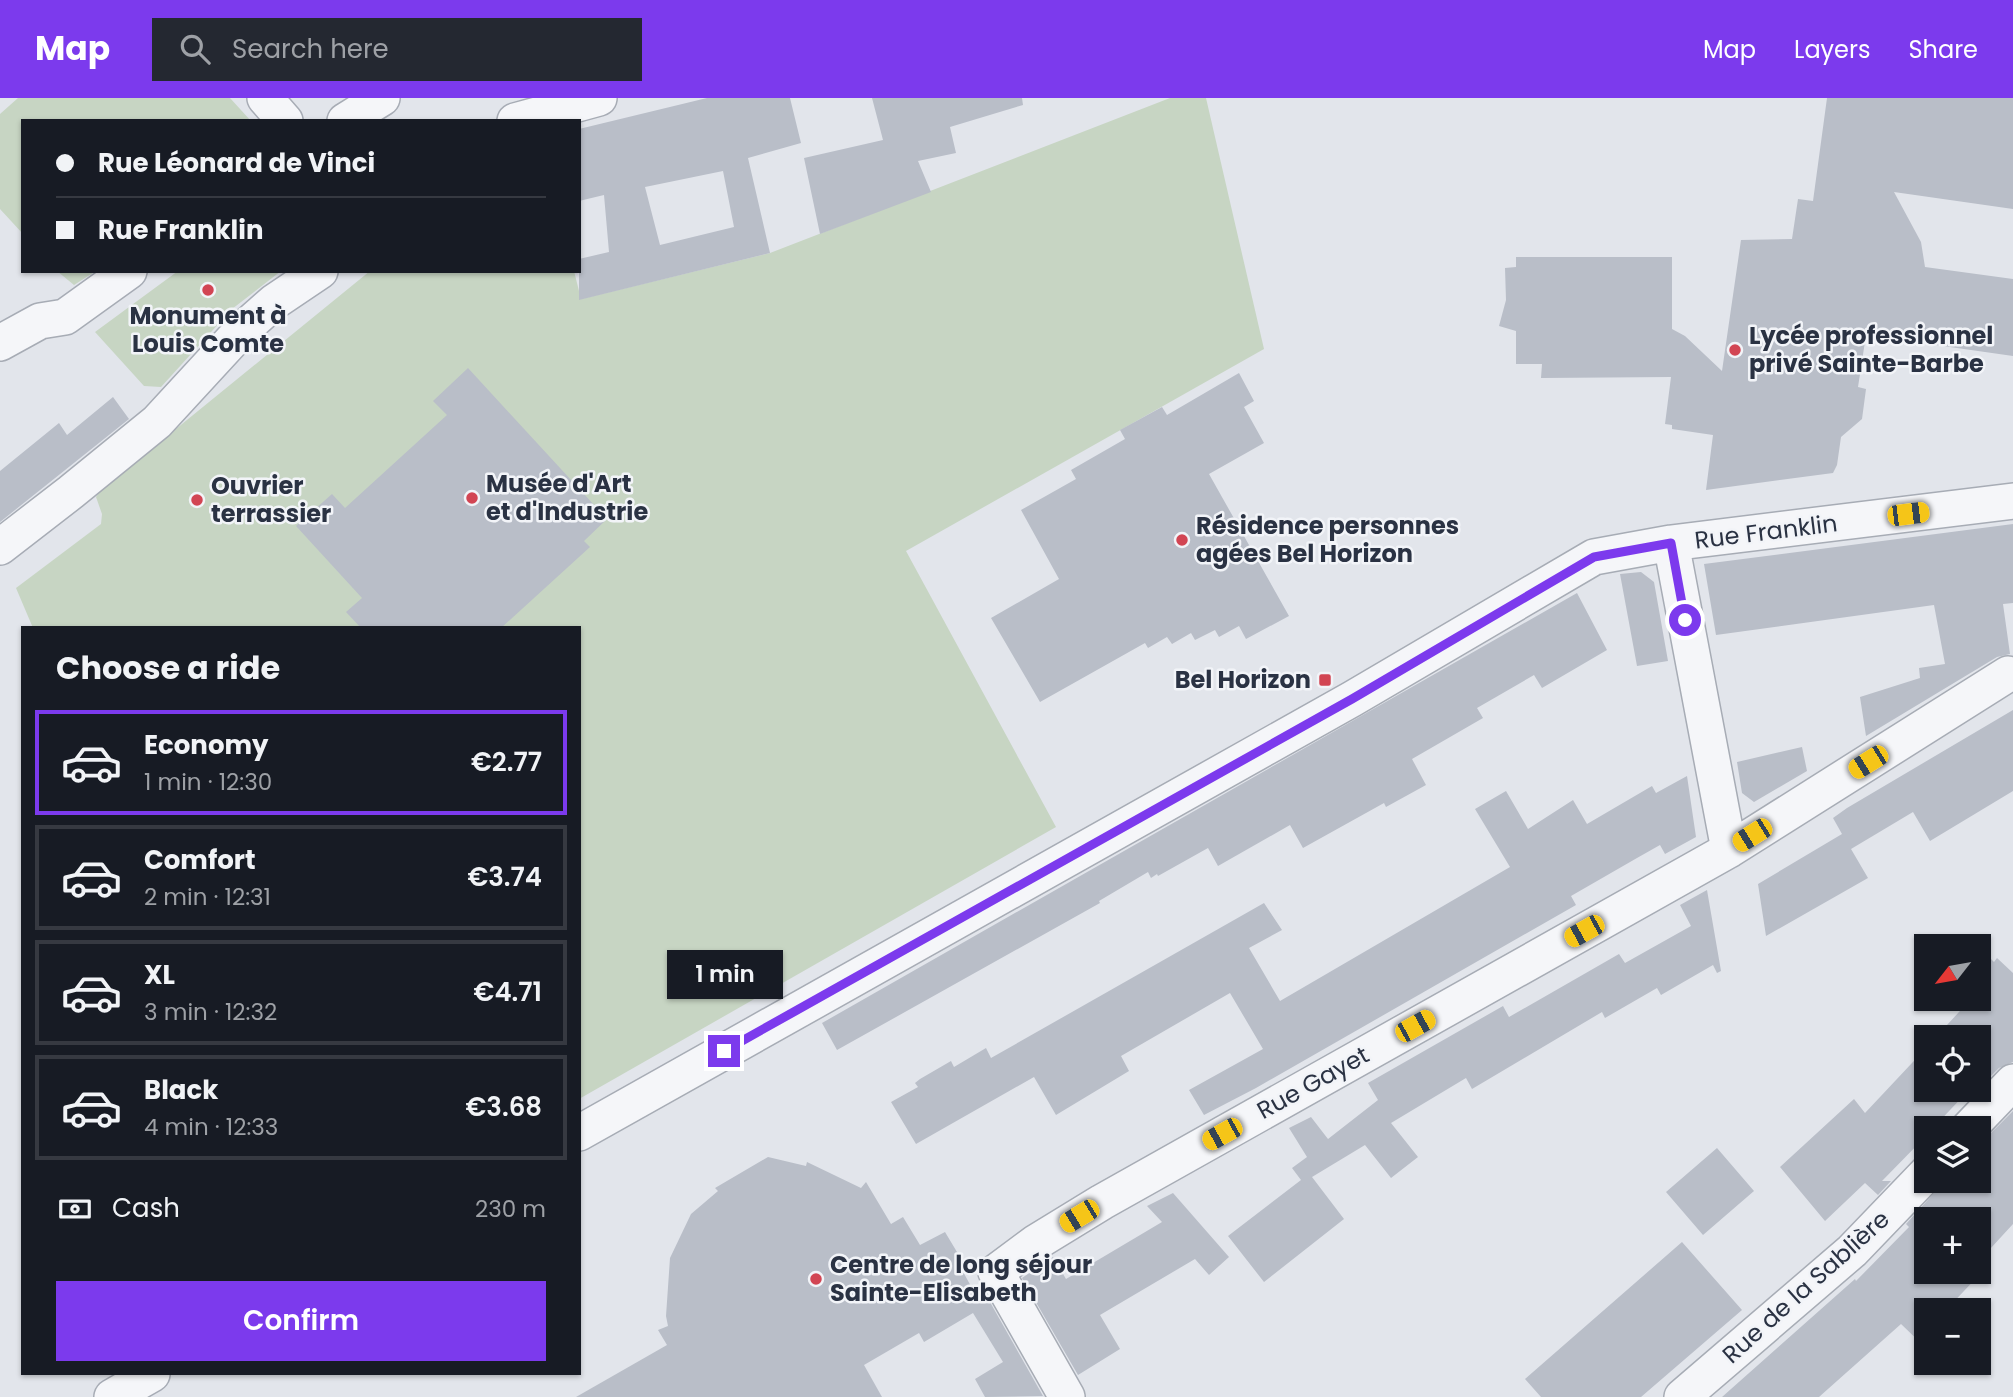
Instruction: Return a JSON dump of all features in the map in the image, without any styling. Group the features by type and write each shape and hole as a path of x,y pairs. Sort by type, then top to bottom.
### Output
{"street":[{"path":"265,98 283,119"},
{"path":"348,119 382,98"},
{"path":"522,119 599,98"},
{"path":"0,343 40,321 65,317 126,273"},
{"path":"0,547 157,422 239,333 317,273"},
{"name":"Rue Franklin","path":"581,1132 1352,699 1594,557 1671,543 2013,501"},
{"path":"1671,543 1729,850"},
{"name":"Rue Gayet","path":"1067,1397 996,1272 1035,1243 1101,1202 1729,850 2008,674"},
{"path":"1980,1116 2013,1082"},
{"name":"Rue de la Sablière","path":"1682,1397 1852,1251 1914,1187"},
{"path":"112,1397 150,1375"}],"green space":[{"path":"18,98 230,98 249,119 21,119 21,232 0,209 0,114"},
{"path":"1170,98 1206,98 1264,349 906,551 1056,827 581,1098 581,626 32,626 16,588 101,524 102,514 96,497 101,490 368,273 574,273 581,299 770,253"},
{"path":"59,273 93,273 74,285"},
{"path":"175,273 278,273 232,309 161,387 144,386 95,332"}],"building":[{"path":"707,98 790,98 801,143 748,158 770,253 579,300 581,259 609,252 604,195 581,201 581,129","holes":["723,171 734,227 660,245 645,187"]},
{"path":"872,98 1022,98 1023,105 950,127 956,153 918,161 931,192 820,234 804,158 883,140"},
{"path":"1827,98 2013,98 2013,209 1894,192 1921,242 1925,267 2013,279 2013,356 1866,335 1858,387 1866,389 1862,419 1841,437 1837,465 1833,473 1706,490 1713,435 1672,429 1672,425 1665,424 1671,377 1541,378 1542,364 1516,364 1516,331 1499,326 1506,300 1505,268 1516,267 1516,257 1672,257 1672,329 1685,336 1722,371 1741,240 1792,239 1798,199 1813,201"},
{"name":"Musée d'Art et d'Industrie","path":"468,368 607,519 584,541 590,547 503,626 359,626 346,612 362,598 296,526 332,494 345,508 447,415 433,401"},
{"name":"Résidence personnes agées Bel Horizon","path":"1239,373 1254,401 1244,407 1264,443 1209,474 1289,616 1246,639 1239,626 1219,637 1215,630 1195,640 1191,633 1172,644 1167,637 1148,648 1145,643 1040,702 991,618 1059,579 1021,510 1076,479 1071,470 1125,439 1120,430 1162,407 1167,415"},
{"path":"113,397 129,419 0,522 0,471 59,423 67,435"},
{"path":"2013,524 2013,603 2003,604 2010,654 1997,657 1866,736 1860,697 1920,678 1919,668 1945,664 1934,605 1716,635 1704,564"},
{"path":"1641,572 1654,582 1668,661 1637,666 1620,574"},
{"path":"1577,593 1607,650 1542,688 1534,675 1477,708 1483,718 1412,759 1426,785 1386,807 1384,803 1303,848 1290,825 1218,866 1208,848 1158,876 1157,874 1151,878 1148,872 1099,901 1100,903 837,1050 822,1023"},
{"path":"2013,710 2013,791 1930,841 1913,812 1851,849 1868,878 1766,936 1758,884 1842,834 1833,818 1847,808"},
{"path":"1802,747 1807,771 1754,802 1742,793 1737,762"},
{"path":"1687,776 1696,837 1665,854 1660,845 1571,896 1576,905 1204,1115 1189,1090 1263,1049 1230,993 1121,1056 1129,1071 1056,1115 1034,1077 916,1144 891,1102 918,1087 915,1083 920,1079 951,1061 954,1067 986,1048 991,1058 1264,903 1282,930 1249,948 1280,1001 1510,867 1475,809 1506,791 1528,829 1573,800 1587,824 1652,786 1656,793"},
{"path":"1707,890 1721,971 1717,973 1713,965 1661,995 1657,988 1605,1018 1602,1012 1472,1089 1466,1078 1391,1123 1418,1157 1391,1178 1365,1145 1312,1177 1344,1219 1264,1282 1228,1236 1301,1180 1292,1168 1307,1157 1289,1128 1311,1117 1328,1139 1378,1100 1368,1083 1503,1006 1509,1017 1619,954 1625,963 1691,926 1680,905"},
{"path":"1997,958 2013,973 2013,1062 1999,1068 1991,1076 1991,1025 1947,1025 1959,1012 1992,1012 1992,960 1994,962"},
{"path":"1914,1061 1914,1102 1958,1102 1944,1116 1914,1116 1914,1148 1882,1181 1891,1181 1878,1195 1865,1183 1825,1221 1780,1167 1854,1099 1865,1113"},
{"path":"2013,1111 2013,1224 1991,1248 1991,1207 1921,1207 1934,1193 1991,1193 1991,1133"},
{"path":"1717,1148 1754,1191 1703,1235 1666,1192"},
{"name":"Centre de long séjour Sainte-Elisabeth","path":"768,1157 806,1166 807,1162 861,1188 866,1182 891,1224 903,1217 920,1245 945,1232 960,1257 956,1259 978,1299 986,1295 1043,1396 985,1397 975,1379 1003,1362 973,1313 924,1342 919,1333 864,1365 882,1397 576,1397 667,1345 658,1330 668,1326 666,1316 670,1258 691,1214 718,1191 715,1188"},
{"path":"1173,1193 1229,1257 1209,1275 1195,1259 1100,1315 1120,1349 1078,1375 1022,1278 1053,1257 1066,1279 1162,1222 1147,1206"},
{"path":"1914,1215 1914,1284 1971,1284 1957,1298 1914,1298 1914,1336 1901,1324 1819,1397 1722,1397 1855,1279 1856,1281 1909,1227 1906,1224"},
{"path":"1682,1242 1742,1310 1641,1397 1541,1397 1525,1379"}],"place":[{"name":"Monument à Louis Comte","path":"208,290"},
{"name":"Lycée professionnel privé Sainte-Barbe","path":"1735,350"},
{"name":"Musée d'Art et d'Industrie","path":"472,498"},
{"name":"Ouvrier terrassier","path":"197,500"},
{"name":"Résidence personnes agées Bel Horizon","path":"1182,540"},
{"name":"Bel Horizon","path":"1325,680"},
{"name":"Centre de long séjour Sainte-Elisabeth","path":"816,1279"}],"route":[{"path":"724,1051 1352,699 1594,557 1671,543 1685,620"}]}
